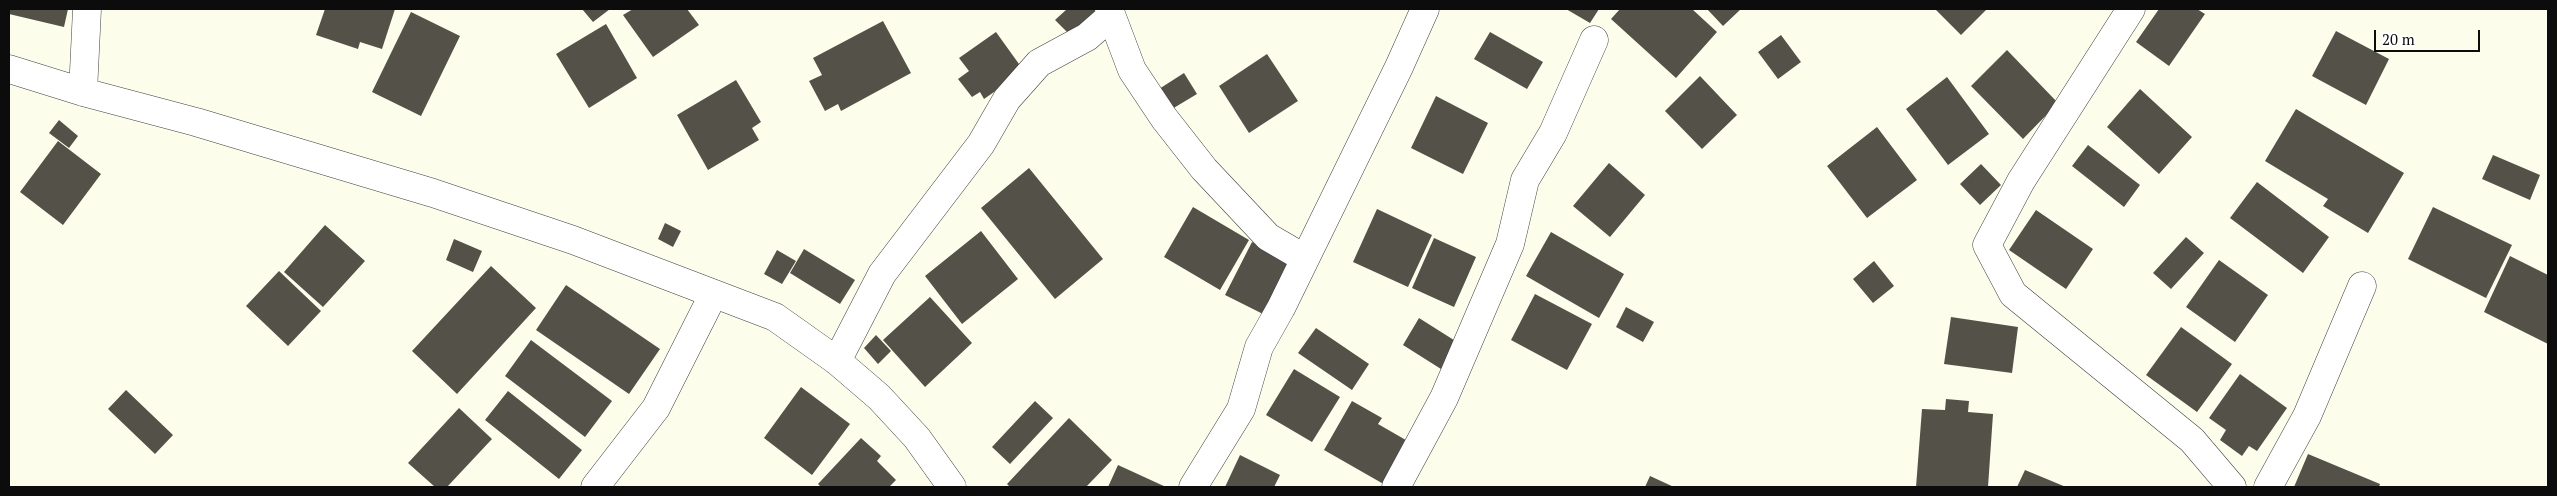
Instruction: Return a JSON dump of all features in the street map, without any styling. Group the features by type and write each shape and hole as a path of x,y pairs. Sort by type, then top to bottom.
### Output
{"street":[{"path":"83,92 87,9"},
{"path":"1193,487 1241,410 1258,347 1282,308 1304,258 1399,67 1425,9"},
{"path":"2132,9 2021,181 1987,246 2014,294 2192,440 2232,487"},
{"path":"837,361 882,274 981,144 1008,99 1039,63 1087,37 1110,12 1132,70 1164,118 1204,169 1268,237 1304,258"},
{"path":"1396,487 1444,398 1510,244 1525,180 1553,133 1594,40"},
{"path":"9,69 83,92 196,122 433,193 573,240 775,318 837,361 879,397 917,438 952,487"},
{"path":"2268,487 2307,416 2362,286"},
{"path":"595,487 656,408 714,295"}],"building":[{"path":"9,9 68,9 64,27 9,14"},
{"path":"325,9 395,9 382,49 360,42 358,49 316,35"},
{"path":"582,9 610,9 593,22"},
{"path":"633,9 687,9 699,25 653,57 623,15"},
{"path":"1067,9 1099,9 1074,39 1055,20"},
{"path":"1566,9 1599,9 1590,23"},
{"path":"1620,9 1692,9 1717,32 1676,78 1611,19"},
{"path":"1707,9 1741,9 1723,26"},
{"path":"1935,9 1987,9 1961,35"},
{"path":"2159,9 2197,9 2205,14 2169,66 2136,42"},
{"path":"411,12 460,36 421,116 372,92"},
{"path":"883,21 911,73 841,111 838,104 825,111 809,81 822,75 813,58"},
{"path":"606,24 637,78 589,108 556,54"},
{"path":"2336,31 2389,59 2366,105 2312,76"},
{"path":"996,32 1024,71 984,99 980,92 972,97 958,79 969,71 959,58"},
{"path":"1490,32 1543,62 1527,89 1474,59"},
{"path":"1781,35 1801,62 1778,79 1758,52"},
{"path":"2007,50 2058,103 2023,139 1971,86"},
{"path":"1267,54 1298,101 1249,133 1219,86"},
{"path":"1184,73 1197,94 1172,109 1159,89"},
{"path":"1700,76 1737,115 1702,149 1665,111"},
{"path":"1947,77 1989,134 1948,165 1906,109"},
{"path":"736,80 761,122 752,128 759,140 708,170 677,115"},
{"path":"2140,89 2192,137 2159,174 2107,127"},
{"path":"1436,96 1488,123 1463,174 1411,148"},
{"path":"2296,109 2404,173 2368,233 2323,206 2328,199 2265,161"},
{"path":"59,120 78,136 69,148 49,133"},
{"path":"1877,127 1917,180 1867,218 1827,166"},
{"path":"58,141 101,174 63,225 20,192"},
{"path":"2088,145 2140,185 2124,207 2072,166"},
{"path":"2493,155 2540,175 2530,200 2482,179"},
{"path":"1609,163 1645,195 1610,237 1573,206"},
{"path":"1981,164 2001,185 1980,205 1960,184"},
{"path":"1029,168 1103,259 1055,299 981,208"},
{"path":"2257,182 2329,237 2303,273 2230,218"},
{"path":"1193,207 1249,240 1220,290 1164,257"},
{"path":"2433,207 2512,245 2486,298 2408,259"},
{"path":"1377,209 1432,235 1408,287 1353,262"},
{"path":"2036,210 2093,249 2066,289 2009,250"},
{"path":"665,223 681,231 673,247 658,239"},
{"path":"325,225 365,261 323,307 284,272"},
{"path":"981,231 1018,279 962,324 925,276"},
{"path":"1551,232 1624,274 1599,318 1526,276"},
{"path":"2186,237 2204,253 2171,289 2153,273"},
{"path":"1434,238 1476,257 1454,307 1412,288"},
{"path":"454,239 482,251 473,272 446,260"},
{"path":"1252,242 1294,264 1267,316 1225,295"},
{"path":"804,249 855,280 840,304 790,273"},
{"path":"777,250 796,261 782,284 764,274"},
{"path":"2510,256 2548,275 2548,344 2484,312"},
{"path":"2219,260 2268,295 2235,342 2186,307"},
{"path":"1874,261 1894,286 1873,303 1853,279"},
{"path":"491,266 536,308 457,394 412,351"},
{"path":"279,271 321,311 288,346 246,306"},
{"path":"566,285 660,349 629,394 536,330"},
{"path":"1535,294 1592,324 1567,370 1511,340"},
{"path":"930,297 972,343 925,387 883,340"},
{"path":"1626,307 1654,322 1643,342 1616,327"},
{"path":"1951,317 2018,327 2012,373 1944,364"},
{"path":"1419,318 1457,342 1441,369 1403,345"},
{"path":"2181,327 2232,364 2197,412 2146,375"},
{"path":"1316,328 1369,364 1352,390 1298,353"},
{"path":"876,335 891,351 878,364 864,348"},
{"path":"531,340 612,401 585,437 505,376"},
{"path":"1294,369 1340,397 1312,442 1266,415"},
{"path":"2240,374 2287,408 2257,451 2249,446 2242,456 2220,440 2226,430 2209,418"},
{"path":"801,387 850,424 812,475 764,438"},
{"path":"126,390 173,435 155,454 108,409"},
{"path":"508,391 582,450 559,479 485,420"},
{"path":"1946,399 1969,401 1968,412 1993,414 1988,487 1916,487 1922,409 1945,410"},
{"path":"1035,401 1053,418 1010,464 992,447"},
{"path":"1352,401 1382,418 1378,424 1411,443 1387,486 1324,450"},
{"path":"459,408 492,439 447,487 435,487 408,463"},
{"path":"1069,418 1112,460 1086,487 1010,487 1007,484"},
{"path":"861,438 881,456 877,461 896,480 889,487 821,487 818,484"},
{"path":"2308,454 2380,484 2379,487 2294,487"},
{"path":"1240,455 1280,475 1274,487 1225,487"},
{"path":"1118,465 1166,487 1108,487"},
{"path":"2025,470 2066,487 2017,487"},
{"path":"1650,476 1674,487 1645,487"}]}
